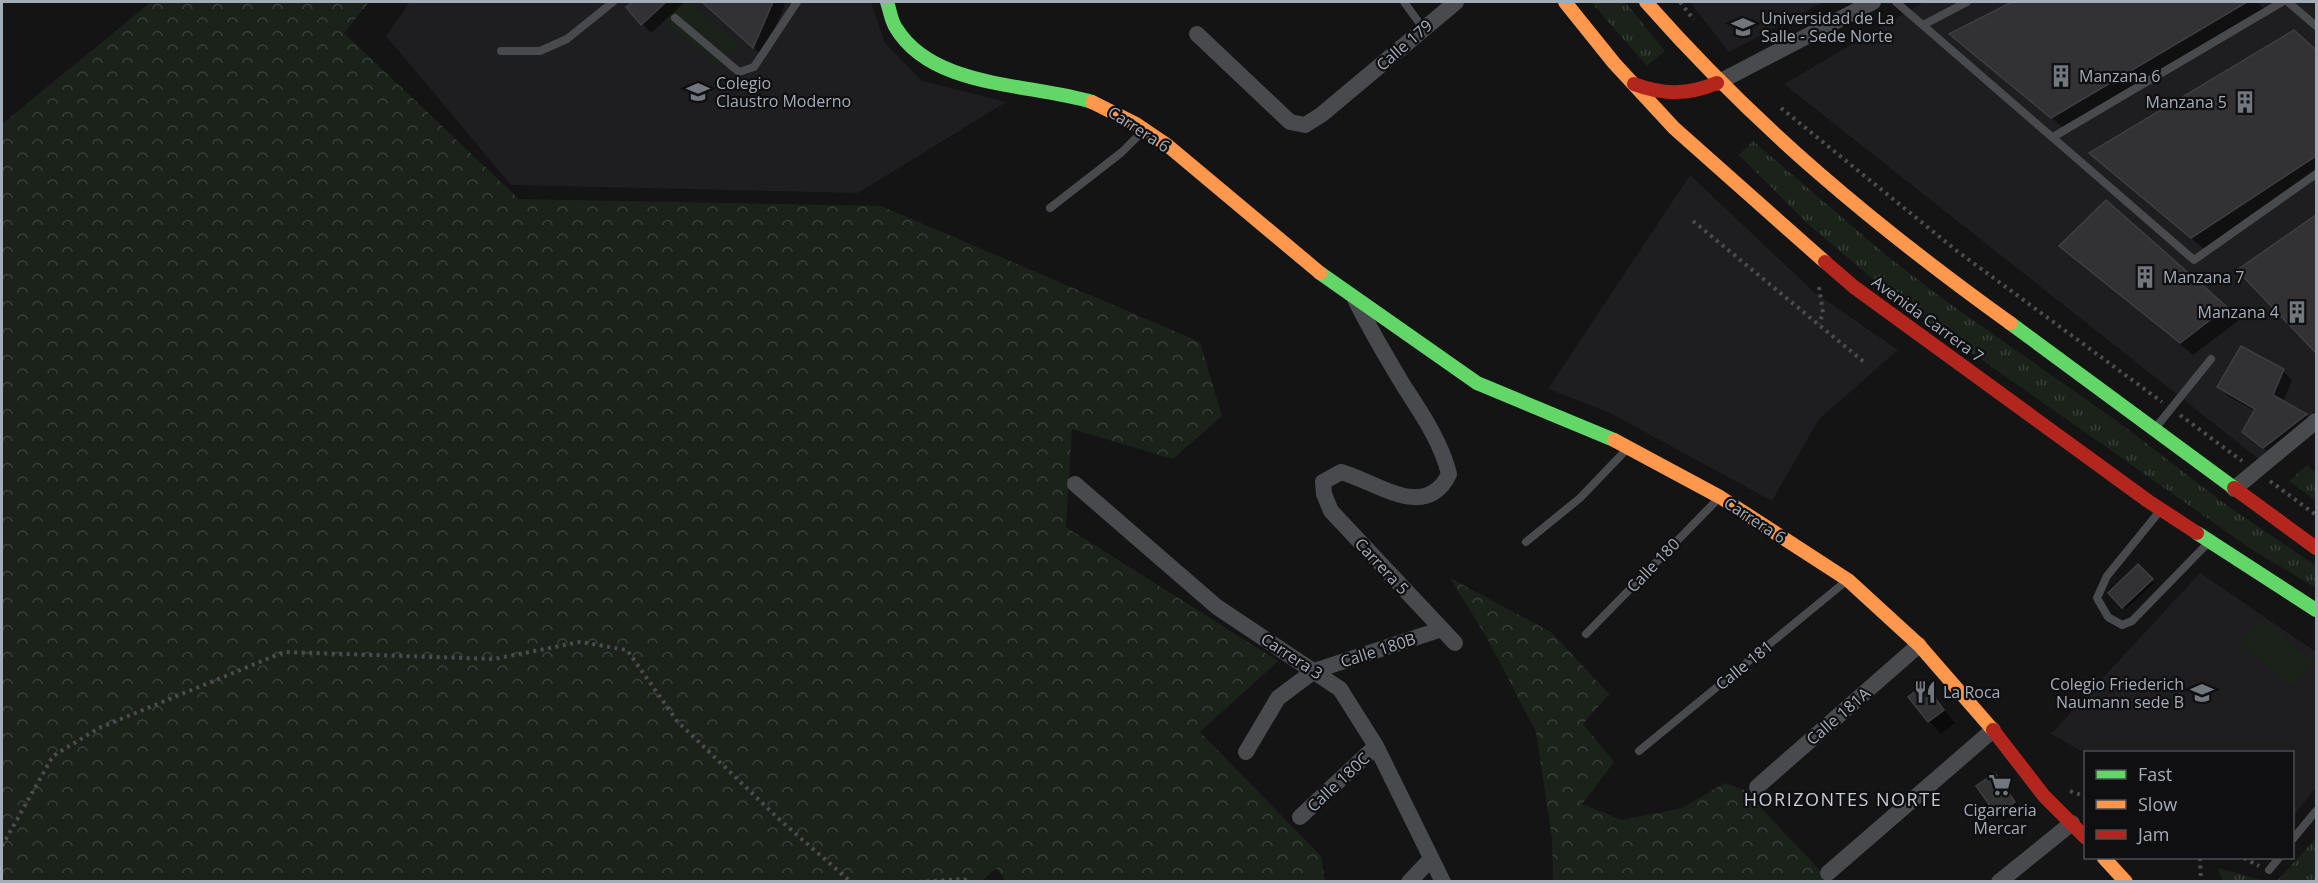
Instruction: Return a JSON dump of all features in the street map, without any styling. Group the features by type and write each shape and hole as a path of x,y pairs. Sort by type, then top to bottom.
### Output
{"main road":[{"name":"Carrera 6","path":"887,2 895,27 910,47 930,63 955,74 1066,94 1100,104 1144,129 1306,263 1477,383 1628,447 1720,497 1848,580 1919,645 1993,730 2044,796 2084,837"},
{"name":"Avenida Carrera 7","path":"1565,2 1632,84 1681,135 1854,287 2208,542 2316,610"},
{"path":"1646,2 1717,83 1752,117 1910,251 2316,548"},
{"path":"1632,84 1660,93 1675,94 1690,93 1717,83"},
{"path":"2105,859 2126,882"}],"street":[{"name":"Calle 179","path":"1197,34 1290,122 1305,124 1353,89 1456,2"},
{"path":"1717,83 1873,2"},
{"name":"Carrera 6","path":"1323,482 1341,472 1417,499 1438,491 1449,474 1446,461 1420,411 1371,333 1353,296"},
{"path":"2234,489 2316,421"},
{"name":"Carrera 5","path":"1323,482 1324,494 1331,511 1455,643"},
{"name":"Carrera 3","path":"1075,484 1217,607 1340,689 1376,746 1430,860 1443,882"},
{"name":"Calle 180B","path":"1246,753 1278,698 1314,671 1442,629"},
{"name":"Calle 181A","path":"1757,787 1919,645"},
{"path":"1828,873 1993,730"},
{"name":"Calle 180C","path":"1300,817 1376,746"},
{"path":"1999,882 2072,823"},
{"path":"1409,882 1430,860"}],"lane":[{"path":"501,51 540,51 567,39 614,2"},
{"path":"675,18 739,72 754,66 797,2"},
{"path":"1404,2 1423,28"},
{"path":"1896,2 2194,260 2316,174"},
{"path":"1923,25 1967,2"},
{"path":"2053,138 2282,2"},
{"path":"2288,2 2316,26"},
{"path":"1050,208 1122,152 1144,129"},
{"path":"2155,429 2211,359"},
{"path":"1526,542 1580,498 1628,447"},
{"name":"Calle 180","path":"1586,634 1720,497"},
{"path":"2161,509 2107,576 2097,598 2108,616 2122,625 2132,621 2208,542"},
{"name":"Calle 181","path":"1640,751 1848,580"},
{"path":"2294,838 2316,811"},
{"path":"2269,870 2278,859"}],"path":[{"path":"1680,2 1699,26"},
{"path":"1775,103 1957,251 2316,515"},
{"path":"1693,221 1864,362"},
{"path":"1819,287 1823,313 1819,324"},
{"path":"2,846 53,756 99,728 284,652 494,659 580,642 627,650 677,721 781,821 851,882"},
{"path":"2200,859 2201,882"},
{"path":"920,882 964,879 968,882"}],"shaded area":[{"name":"Colegio Claustro Moderno","path":"410,2 871,2 885,43 922,81 1006,102 858,193 511,185 386,36"},
{"name":"Universidad de La Salle - Sede Norte","path":"1690,2 1824,2 1729,52"},
{"path":"1924,2 2316,2 2316,411 2260,460 1784,84"},
{"path":"1690,175 1814,292 1898,350 1819,419 1772,501 1610,413 1548,389"},
{"name":"Colegio Friederich Naumann sede B","path":"2200,573 2316,652 2316,787 2294,816 2294,751 2084,752 2051,734"}],"green space":[{"path":"151,2 369,2 344,33 519,199 881,206 1200,342 1222,416 1173,459 1072,429 1066,527 1278,661 1200,732 1321,856 1325,881 1007,882 996,868 981,882 2,881 2,124"},
{"path":"677,2 689,2 739,43 719,67 662,20"},
{"path":"1591,2 1625,2 1665,51 1647,66"},
{"path":"1753,141 1886,255 1943,299 2117,421 2225,504 2316,566 2316,588 2254,551 1901,303 1808,224 1739,155"},
{"path":"2307,465 2316,473 2316,501 2289,481"},
{"path":"1450,578 1551,632 1609,694 1583,724 1614,762 1582,804 1622,820 1682,808 1725,783 1744,790 1830,881 1553,881 1552,839 1536,732 1487,638"},
{"path":"2260,618 2314,662 2293,687 2239,644"},
{"path":"2316,838 2316,881 2277,881"},
{"path":"2218,868 2264,881 2223,881"}],"building":[{"path":"632,2 666,2 641,25 626,7"},
{"path":"702,2 773,2 753,48"},
{"name":"Manzana 6","path":"2012,2 2247,2 2051,118 1949,34"},
{"name":"Manzana 5","path":"2294,30 2316,50 2316,156 2191,238 2089,153"},
{"name":"Manzana 7","path":"2106,200 2227,307 2180,343 2059,246"},
{"name":"Manzana 4","path":"2316,215 2316,353 2237,270"},
{"path":"2241,346 2284,369 2273,395 2307,414 2263,448 2242,432 2255,409 2217,387"},
{"path":"2138,564 2153,579 2122,608 2108,593"},
{"path":"1925,684 1944,710 1928,722 1908,697"},
{"path":"1995,773 2015,802 1996,814 1976,786"}],"traffic: fast":[{"path":"887,2 896,28 913,48 934,63 985,81 1092,102"},
{"path":"1320,273 1477,383 1614,440"},
{"path":"2010,323 2234,488"},
{"path":"2197,533 2316,610"}],"traffic: slow":[{"path":"1565,2 1614,63 1674,128 1825,262"},
{"path":"1646,2 1730,91 1819,173 1912,249 2010,323"},
{"path":"1092,102 1136,124 1167,145 1320,273"},
{"path":"1614,440 1720,497 1848,580 1919,645 1993,730"},
{"path":"2105,859 2126,882"}],"traffic: jam":[{"path":"1634,84 1665,92 1676,92 1696,90 1717,83"},
{"path":"1825,262 1854,287 2148,501 2197,533"},
{"path":"2234,488 2316,548"},
{"path":"1993,730 2044,796 2084,836"}],"place":[{"name":"Universidad de La Salle - Sede Norte","path":"1743,27"},
{"name":"Manzana 6","path":"2061,76"},
{"name":"Colegio Claustro Moderno","path":"698,92"},
{"name":"Manzana 5","path":"2245,102"},
{"name":"Manzana 7","path":"2145,277"},
{"name":"Manzana 4","path":"2297,312"},
{"name":"La Roca","path":"1925,692"},
{"name":"Colegio Friederich Naumann sede B","path":"2202,693"},
{"name":"Cigarreria Mercar","path":"2000,785"}],"district":[{"name":"HORIZONTES NORTE","path":"1843,800"}]}
